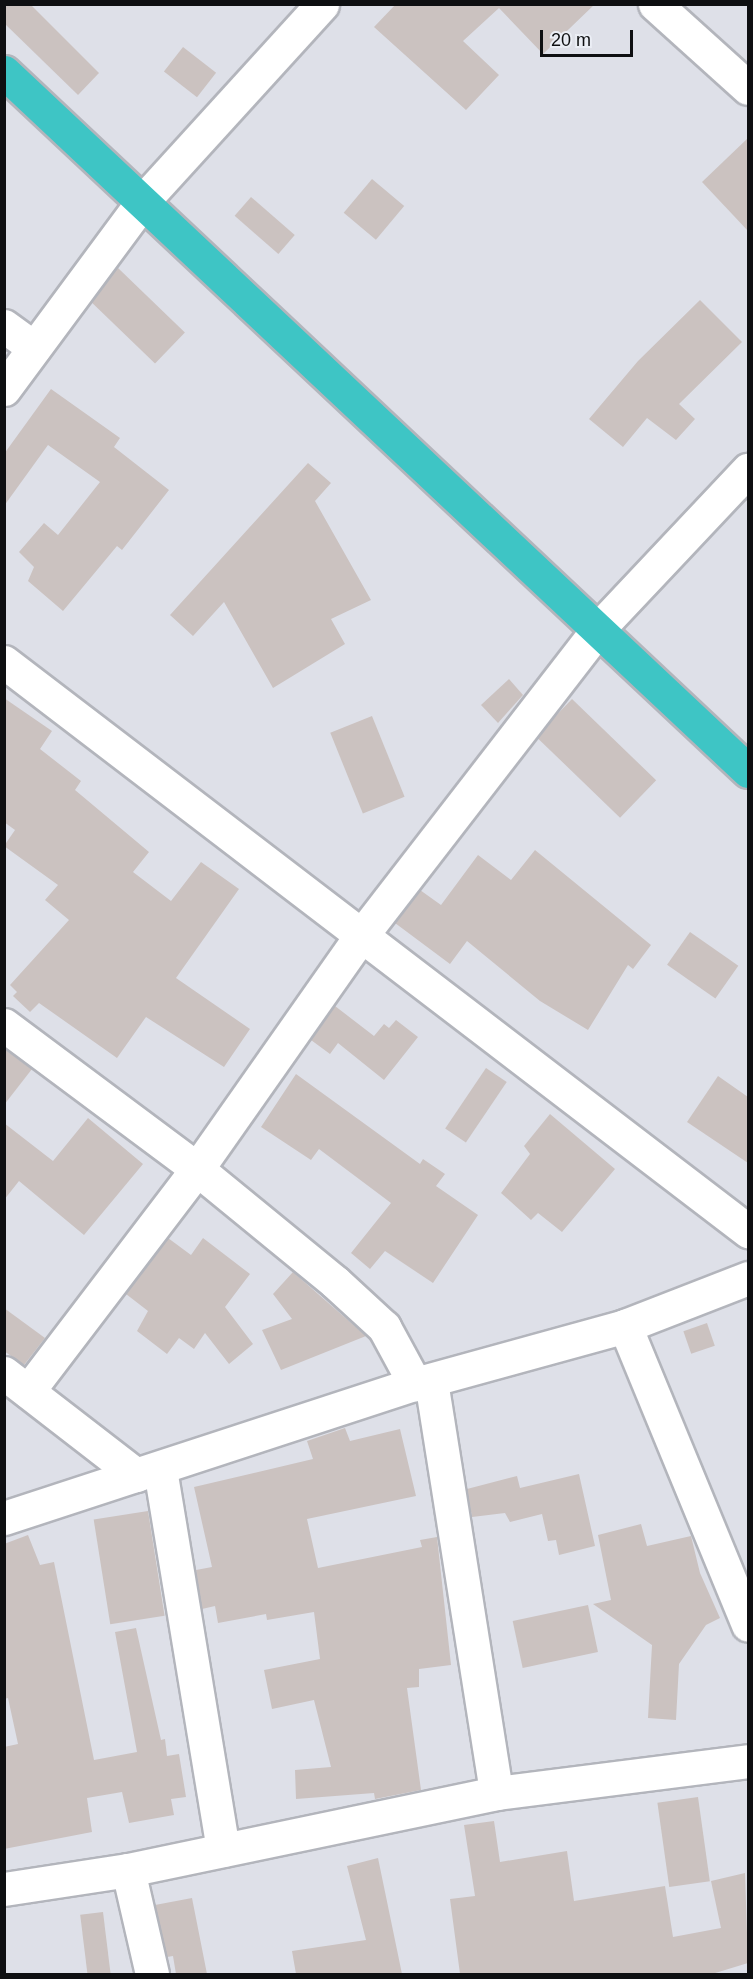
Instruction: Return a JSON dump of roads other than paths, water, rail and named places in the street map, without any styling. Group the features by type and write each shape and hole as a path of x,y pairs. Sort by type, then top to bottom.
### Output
{"highway":[{"path":"4,72 748,771"}],"street":[{"path":"4,388 143,201 322,4"},
{"path":"655,4 748,88"},
{"path":"4,326 34,348"},
{"path":"223,1850 148,1472 16,1382 197,1168 361,936 598,629 748,470"},
{"path":"4,662 748,1231"},
{"path":"4,1024 197,1168 384,1327 423,1382 496,1793"},
{"path":"4,1518 423,1382 625,1326 748,1278"},
{"path":"625,1326 748,1625"},
{"path":"4,1889 128,1870 496,1793 748,1761"},
{"path":"128,1870 152,1974"}]}
